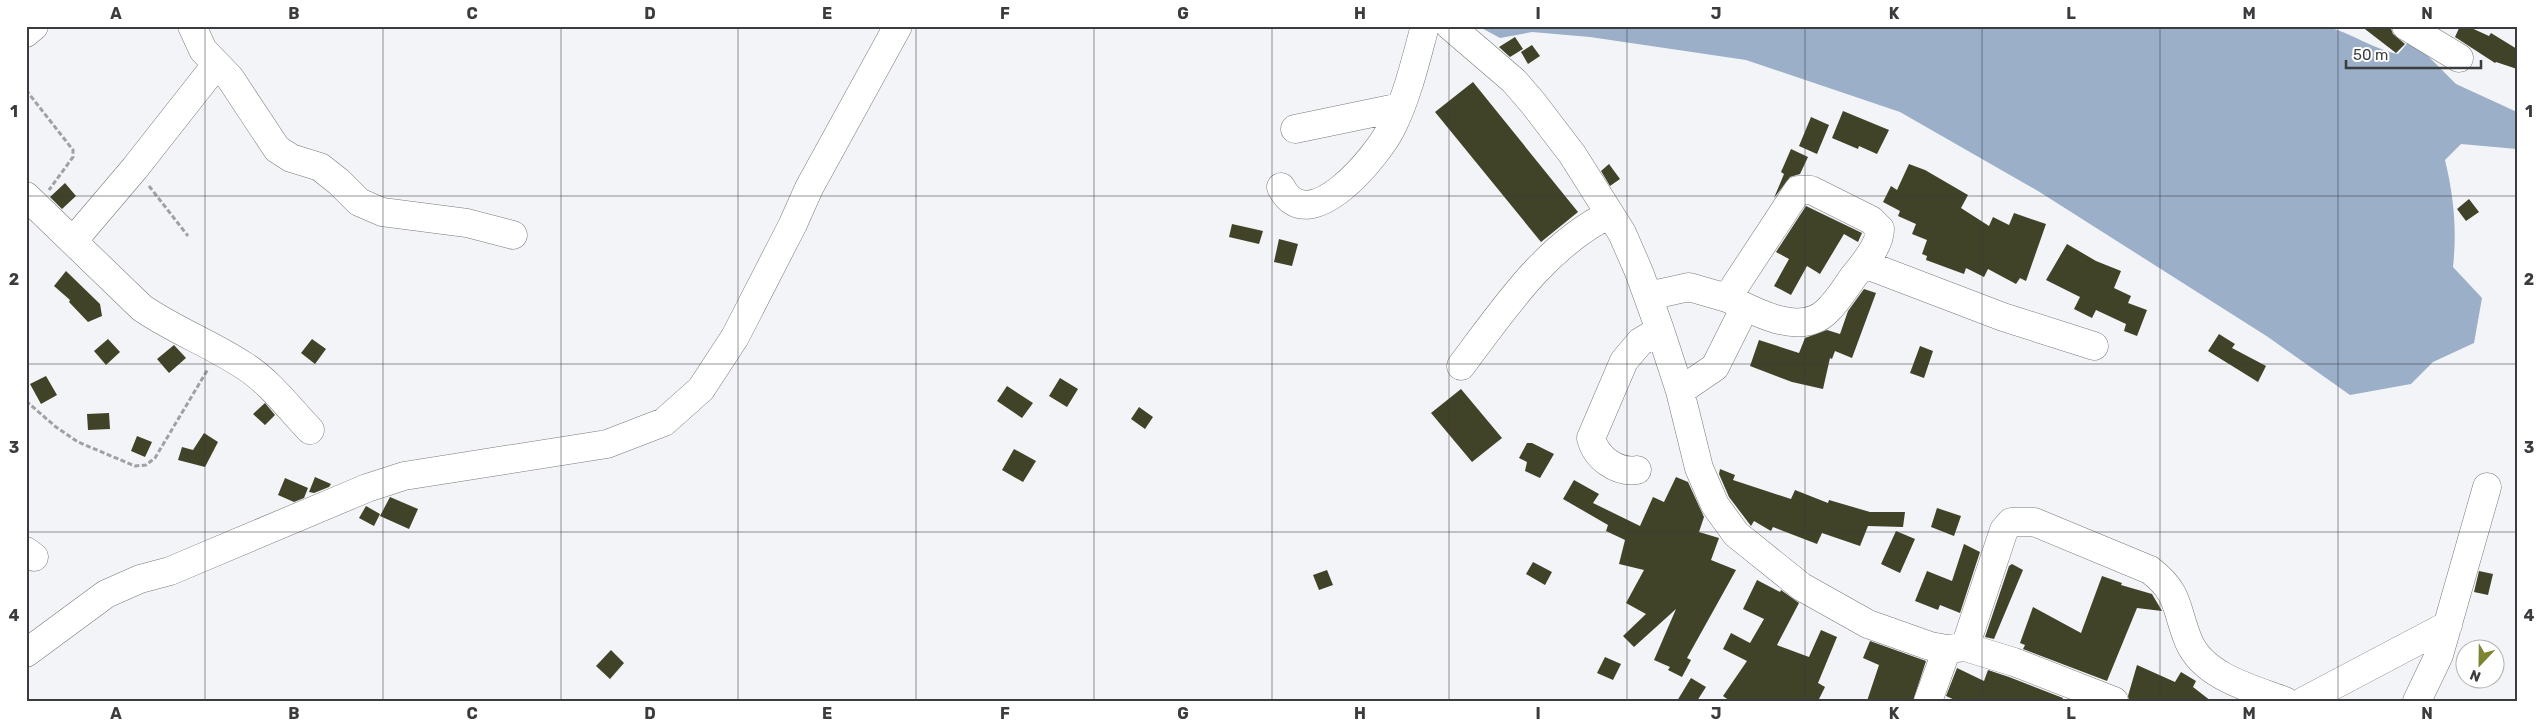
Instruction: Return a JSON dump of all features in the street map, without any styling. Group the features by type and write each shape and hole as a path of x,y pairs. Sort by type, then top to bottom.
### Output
{"street":[{"path":"26,33 34,26"},
{"path":"192,26 197,41 216,65 230,78 277,149 331,174 359,202 382,212 450,220 513,235"},
{"path":"26,653 106,594 140,579 170,571 367,488 404,476 445,468 607,444 664,422 701,389 735,337 793,224 809,188 898,26"},
{"path":"1280,187 1290,201 1312,206 1325,200 1370,160 1382,144 1401,107 1425,26"},
{"path":"1450,26 1514,81 1567,148 1626,242 1648,296 1680,391 1699,468 1715,505 1736,534 1802,587 1838,609 1890,634 1956,648 2047,673 2114,701"},
{"path":"2406,26 2459,58"},
{"path":"73,242 135,168 216,65"},
{"path":"1295,129 1401,107"},
{"path":"1648,296 1689,287 1736,302 1795,323 1805,323 1816,320 1827,312 1864,264 1880,235 1876,224 1811,190 1798,190 1736,302 1728,344 1715,366 1680,391"},
{"path":"32,202 142,308 163,322 255,373 310,430"},
{"path":"1461,366 1515,293 1554,253 1586,227 1610,214"},
{"path":"1864,264 2003,317 2094,346"},
{"path":"1637,470 1621,470 1614,467 1598,452 1591,438 1624,361 1640,342 1660,330"},
{"path":"2418,701 2439,655 2488,487"},
{"path":"1928,701 1956,648 2004,530 2011,522 2034,522 2150,570 2163,580 2172,591 2189,643 2197,656 2225,677 2248,688 2285,701"},
{"path":"2304,701 2448,625"}],"path":[{"path":"26,90 73,150 73,156 69,163 32,202"},
{"path":"135,168 188,236"},
{"path":"26,401 56,427 78,442 135,466 146,465 155,458 202,382 216,350"}],"water":[{"path":"1478,26 2324,26 2343,32 2388,52 2398,54 2411,39 2456,84 2517,112 2517,149 2461,144 2445,160 2454,213 2453,267 2482,298 2474,343 2433,362 2411,384 2350,395 2268,337 2038,191 1900,112 1746,60 1590,37 1532,32 1500,38"}],"building":[{"path":"2361,26 2390,26 2393,34 2405,44 2396,53"},
{"path":"2460,26 2467,26 2489,36 2491,33 2517,49 2517,69 2495,63 2455,37"},
{"path":"1515,37 1523,49 1510,57 1499,47"},
{"path":"1532,45 1540,56 1528,64 1521,52"},
{"path":"1473,82 1578,212 1541,242 1435,112"},
{"path":"1843,111 1889,130 1877,154 1859,146 1858,149 1832,138"},
{"path":"1811,117 1829,125 1817,154 1799,146"},
{"path":"1791,149 1808,157 1800,174 1790,177 1774,198 1784,174 1781,172"},
{"path":"1609,164 1620,179 1610,186 1601,171"},
{"path":"1909,164 1925,170 1968,195 1961,208 1989,226 1993,217 2009,225 2014,213 2046,224 2026,281 2020,278 2016,284 1988,269 1984,277 1966,268 1964,274 1926,260 1927,256 1922,254 1927,240 1912,234 1916,224 1898,216 1900,211 1883,202 1891,186 1897,190"},
{"path":"65,183 76,196 62,209 50,197"},
{"path":"2469,199 2479,212 2466,221 2457,209"},
{"path":"1806,206 1862,233 1858,242 1844,234 1820,274 1807,266 1791,295 1774,286 1789,259 1776,252"},
{"path":"1232,224 1263,231 1259,244 1229,237"},
{"path":"1279,239 1298,244 1292,266 1274,262"},
{"path":"2067,244 2096,261 2121,271 2114,288 2131,296 2128,303 2147,310 2137,336 2124,331 2126,324 2096,310 2092,318 2074,309 2080,297 2046,280"},
{"path":"66,271 100,304 102,316 88,322 69,302 70,300 54,286"},
{"path":"1864,289 1876,293 1852,358 1835,351 1832,359 1830,358 1823,389 1792,382 1750,366 1759,340 1799,353 1805,338 1827,330 1840,334 1848,311"},
{"path":"2219,334 2235,344 2232,348 2266,366 2258,382 2208,351"},
{"path":"108,339 120,352 106,365 94,351"},
{"path":"312,339 326,349 315,364 301,353"},
{"path":"174,345 186,358 169,373 157,359"},
{"path":"1920,346 1933,351 1924,378 1910,373"},
{"path":"46,376 57,395 41,404 30,384"},
{"path":"1060,378 1078,389 1067,407 1049,396"},
{"path":"1007,386 1033,403 1022,418 997,401"},
{"path":"1461,389 1502,438 1472,462 1431,413"},
{"path":"265,403 275,415 265,425 253,414"},
{"path":"1139,407 1153,417 1145,429 1131,419"},
{"path":"109,413 110,429 88,430 87,414"},
{"path":"204,433 218,442 205,467 178,460 182,447 193,450"},
{"path":"137,436 152,442 145,457 131,451"},
{"path":"1527,443 1532,443 1554,454 1540,478 1525,471 1527,462 1519,458"},
{"path":"1014,449 1036,461 1023,482 1002,470"},
{"path":"1720,469 1735,475 1733,480 1791,499 1795,490 1828,503 1829,500 1870,512 1905,512 1903,527 1868,526 1860,546 1822,533 1817,544 1773,527 1771,531 1754,521 1751,526 1729,497 1719,474"},
{"path":"315,477 331,484 329,487 314,493 309,492"},
{"path":"1676,477 1688,482 1704,517 1699,532 1719,538 1711,560 1736,570 1687,658 1691,660 1682,677 1668,670 1670,667 1654,660 1676,609 1634,647 1623,636 1646,614 1626,603 1644,570 1619,564 1625,540 1606,531 1608,525 1563,499 1574,480 1599,494 1593,503 1640,526 1653,497 1664,502"},
{"path":"285,478 308,488 304,498 294,502 278,495"},
{"path":"390,497 418,509 409,529 380,516"},
{"path":"366,506 380,514 374,526 359,518"},
{"path":"1937,508 1961,516 1954,536 1931,527"},
{"path":"1896,531 1915,539 1900,573 1881,564"},
{"path":"1964,544 1980,552 1960,613 1940,605 1938,610 1915,601 1927,571 1952,581"},
{"path":"1533,562 1552,572 1545,585 1526,574"},
{"path":"2012,564 2023,570 1994,639 1985,637 2009,566"},
{"path":"1327,570 1333,585 1319,590 1313,575"},
{"path":"2479,571 2493,574 2488,595 2474,592"},
{"path":"2102,576 2122,583 2121,585 2152,594 2162,611 2137,608 2107,681 2023,649 2025,645 2020,643 2033,607 2081,633"},
{"path":"1757,580 1780,592 1781,590 1799,603 1777,645 1809,657 1821,630 1837,637 1818,683 1825,687 1818,701 1730,701 1723,696 1747,661 1723,649 1731,633 1750,643 1764,619 1743,609"},
{"path":"1870,641 1926,661 1913,701 1867,701 1879,665 1863,658"},
{"path":"611,650 624,663 610,679 596,666"},
{"path":"1605,657 1621,664 1613,680 1597,673"},
{"path":"2137,665 2175,682 2181,672 2196,681 2193,687 2211,701 2129,701 2128,696"},
{"path":"1957,668 1984,681 1988,670 2063,698 2062,701 1957,701 1946,696"},
{"path":"1691,678 1706,687 1697,701 1677,701"}]}
